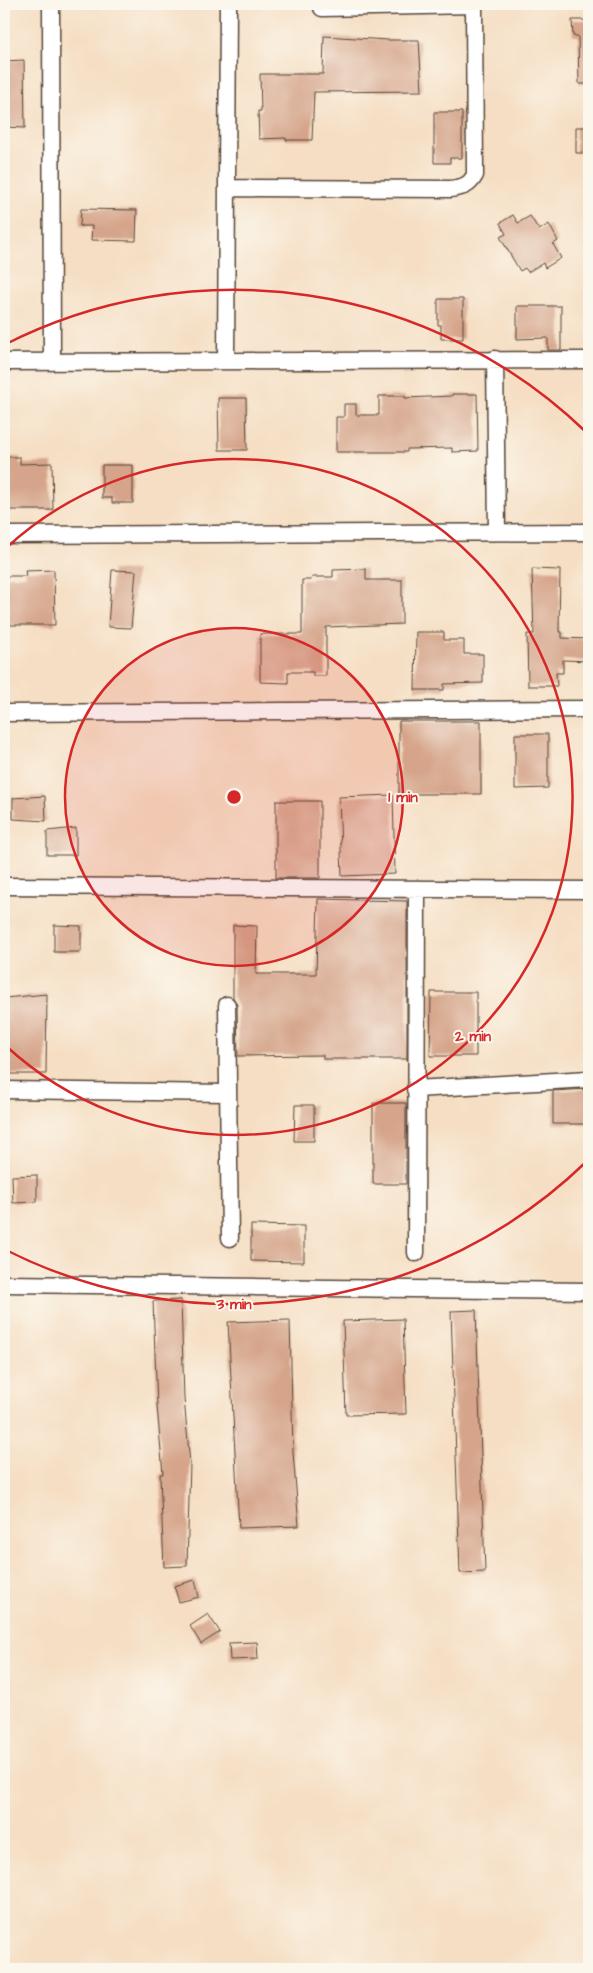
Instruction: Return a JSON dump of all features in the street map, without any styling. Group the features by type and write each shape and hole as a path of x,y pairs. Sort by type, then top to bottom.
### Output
{"street":[{"path":"51,4 52,361"},
{"path":"226,361 228,4"},
{"path":"227,188 451,189 465,186 474,175 474,5 322,8"},
{"path":"495,359 497,532"},
{"path":"4,362 589,360"},
{"path":"4,535 589,532"},
{"path":"4,713 589,709"},
{"path":"4,886 589,890"},
{"path":"416,1253 417,889"},
{"path":"227,1005 230,1238"},
{"path":"415,1088 589,1079"},
{"path":"4,1090 227,1093"},
{"path":"4,1284 589,1291"}],"building":[{"path":"572,20 589,20 589,84 579,84 578,36 573,36"},
{"path":"324,36 419,40 422,91 314,92 312,140 286,140 286,138 259,139 258,111 261,111 260,74 323,74"},
{"path":"24,60 25,128 4,127 4,61"},
{"path":"434,112 462,112 462,158 450,158 450,163 434,163"},
{"path":"576,127 589,127 589,153 576,153"},
{"path":"81,209 137,210 136,241 91,240 92,226 80,226"},
{"path":"513,215 518,223 530,216 539,230 549,224 558,241 553,244 561,258 545,268 543,263 528,272 525,268 520,271 500,237 506,234 500,223"},
{"path":"438,299 463,299 463,339 441,339 441,325 438,325"},
{"path":"517,306 561,306 561,350 548,350 548,338 517,339"},
{"path":"452,394 477,394 478,451 452,452 452,448 407,449 407,452 336,452 336,417 344,417 344,404 356,404 356,415 379,415 379,396 405,396 405,398 452,396"},
{"path":"218,398 246,398 247,450 219,450"},
{"path":"4,457 20,457 20,464 52,463 53,510 4,510"},
{"path":"102,465 133,465 133,503 112,503 112,498 102,498"},
{"path":"366,569 366,580 402,580 402,624 326,627 326,676 313,676 313,672 288,672 288,683 260,682 260,634 302,634 302,580 311,580 312,577 333,577 333,570"},
{"path":"532,569 560,570 559,632 562,632 562,638 589,639 589,661 563,660 563,673 556,673 557,686 528,686 527,634 534,634"},
{"path":"54,570 55,625 5,625 4,576 26,576 25,571"},
{"path":"112,570 136,571 131,628 108,627"},
{"path":"416,632 444,632 444,640 464,640 464,654 483,654 483,683 444,684 444,690 415,690"},
{"path":"399,721 481,721 481,794 399,794"},
{"path":"515,734 548,734 548,788 515,789"},
{"path":"393,795 395,874 342,876 339,797"},
{"path":"45,796 46,821 13,819 13,798"},
{"path":"276,801 320,801 320,878 276,878"},
{"path":"76,828 76,855 47,855 47,831"},
{"path":"318,899 407,901 407,1059 323,1059 323,1055 238,1056 237,1005 233,997 233,925 257,926 256,974 316,974"},
{"path":"54,925 81,926 81,952 54,952"},
{"path":"431,992 476,992 476,1056 430,1056"},
{"path":"47,994 46,1074 5,1074 4,998"},
{"path":"589,1089 589,1124 553,1124 553,1091"},
{"path":"373,1103 406,1103 406,1184 373,1184"},
{"path":"295,1105 314,1105 314,1141 294,1141"},
{"path":"37,1175 37,1202 13,1203 12,1176"},
{"path":"251,1225 304,1226 304,1262 251,1261"},
{"path":"181,1300 184,1399 190,1464 187,1566 164,1567 160,1474 163,1474 157,1406 153,1301"},
{"path":"476,1310 485,1572 460,1573 451,1311"},
{"path":"403,1319 406,1414 346,1415 343,1321"},
{"path":"290,1320 293,1452 299,1526 239,1528 228,1322"},
{"path":"195,1580 199,1597 179,1602 174,1586"},
{"path":"208,1614 220,1632 201,1644 190,1626"},
{"path":"257,1642 258,1659 230,1660 229,1643"}]}
